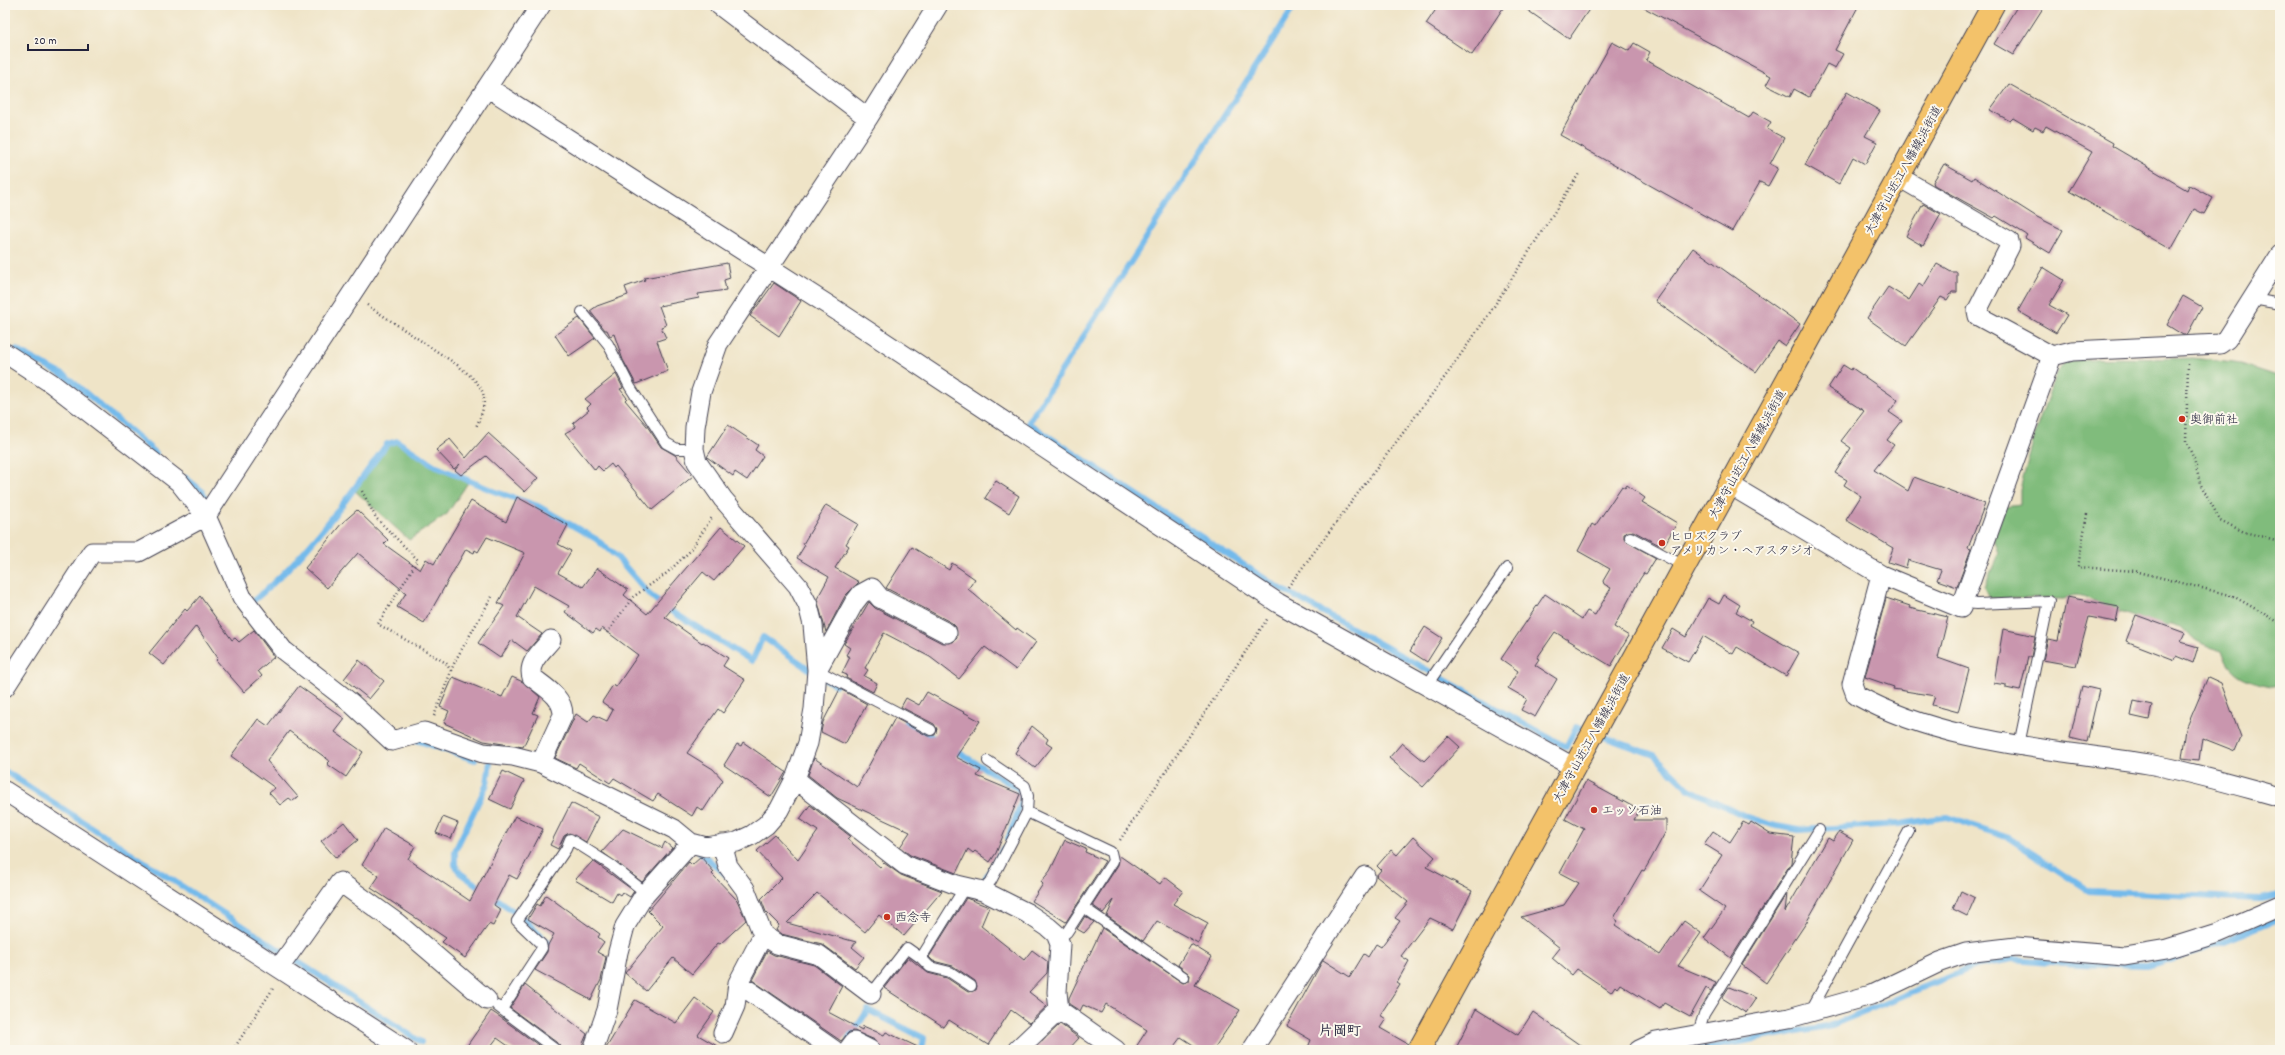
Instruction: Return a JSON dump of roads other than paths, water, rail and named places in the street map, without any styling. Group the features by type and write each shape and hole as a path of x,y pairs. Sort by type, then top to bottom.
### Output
{"main road":[{"name":"大津守山近江八幡線;浜街道","path":"1419,1050 1993,5"}],"street":[{"path":"5,687 92,552 139,552 206,516 541,5"},
{"path":"719,5 868,118"},
{"path":"5,353 51,383 179,482 206,516 242,597 283,650 351,703 392,741 424,732 483,753 513,756 541,763 674,829 691,843 706,847 737,842 752,835 766,825 779,810 795,780 811,728 817,670 813,625 808,605 798,586 723,499 697,462 694,449 701,392 718,344 868,118 938,5"},
{"path":"487,87 895,349 1278,603 1575,768"},
{"path":"1898,177 2009,241 2010,246 1977,311 1978,316 2052,356 2072,351 2220,344 2227,339 2280,255"},
{"path":"1730,485 1881,575 1961,608 1993,524 2052,356"},
{"path":"1881,575 1852,684 1856,696 1873,705 1929,727 2019,745 2149,764 2217,779 2280,797"},
{"path":"817,670 854,603 861,594 872,588 880,598 947,633"},
{"path":"541,763 564,715 560,700 532,677 530,673 530,667 551,640"},
{"path":"795,780 905,865 974,889 1027,913 1048,927 1058,939 1060,944 1057,992 1059,1010 1116,1050"},
{"path":"5,791 284,963 406,1050"},
{"path":"593,1050 607,1010 618,952 625,926 646,893 691,843"},
{"path":"722,844 728,866 745,889 763,936 777,944 819,955 871,994"},
{"path":"1252,1050 1365,876"},
{"path":"284,963 340,882 397,923 494,1005"},
{"path":"1639,1050 1656,1042 1700,1043 1871,995 1940,962 1966,953 2016,947 2125,956 2160,950 2218,934 2280,906"},
{"path":"723,1033 735,1006 738,983 763,936"},
{"path":"738,983 834,1050"},
{"path":"1017,1050 1059,1010"},
{"path":"848,1050 854,1042 870,1050"}],"lane":[{"path":"2253,299 2280,304"},
{"path":"582,312 608,344 630,387 666,443 676,448 694,449"},
{"path":"1630,537 1684,566"},
{"path":"1427,685 1507,568"},
{"path":"1962,603 2049,601 2019,745"},
{"path":"817,670 931,730"},
{"path":"921,958 974,889 991,881 1027,812 1028,796 1025,786 988,761"},
{"path":"1027,812 1111,852 1113,861 1067,932 1058,939"},
{"path":"1700,1043 1704,1014 1819,830"},
{"path":"1810,1012 1909,831"},
{"path":"556,1050 494,1005 542,948 541,944 517,921 566,849 570,839 611,865 646,893"},
{"path":"1083,907 1184,977"},
{"path":"871,994 907,948 921,958 930,967 950,972 971,986"}],"waterway":[{"path":"1295,5 1028,423 1276,586 1566,747 1576,727 1654,755 1689,789 1745,816 1772,825 1798,830 1900,824 1947,817 2009,838 2089,891 2260,899 2280,895"},
{"path":"16,350 67,377 156,453"},
{"path":"252,602 272,585 308,547 341,507 387,444 397,441 437,467 496,492 538,506 596,539 617,557 649,594 663,606 752,661 763,637 822,678 836,685"},
{"path":"186,478 202,491 209,505"},
{"path":"281,634 301,653"},
{"path":"906,722 936,739"},
{"path":"416,740 475,760"},
{"path":"953,749 1020,790 1022,800 1008,839"},
{"path":"490,762 487,784 455,851 455,865 460,873 523,918 546,941 556,947"},
{"path":"5,771 421,1042"},
{"path":"990,885 985,881 986,877 1003,849"},
{"path":"700,852 725,874"},
{"path":"1696,1050 1832,1025 1975,966 2012,959 2079,964 2146,966 2204,949 2280,918"},
{"path":"849,1039 868,1010 924,1038 922,1050"}],"place":[{"name":"奥御前社","path":"2182,419"},
{"name":"ヒロズクラブ アメリカン・ヘアスタジオ","path":"1662,543"},
{"name":"エッソ石油","path":"1594,810"},
{"name":"西念寺","path":"887,917"}],"district":[{"name":"片岡町","path":"1340,1030"}]}
